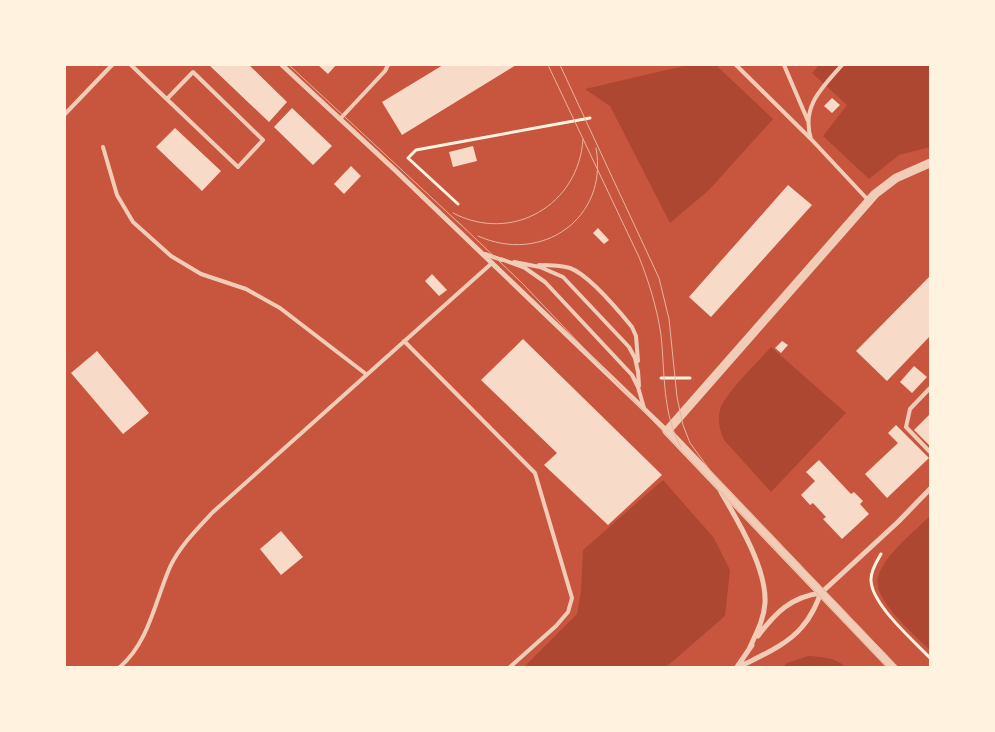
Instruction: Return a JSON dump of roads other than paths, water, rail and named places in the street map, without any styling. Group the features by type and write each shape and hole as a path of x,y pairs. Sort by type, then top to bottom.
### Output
{"street":[{"path":"282,65 481,252 666,430 892,667"},
{"path":"666,430 868,200 896,178 930,163"},
{"path":"714,481 752,553 764,582 765,603 762,617 750,647"},
{"path":"738,667 781,644 799,630 816,606 821,592 898,522 930,489"},
{"path":"738,667 750,647 772,618 785,606 805,596 821,592"}],"lane":[{"path":"65,114 112,65"},
{"path":"131,65 238,167 263,140 192,72 167,99"},
{"path":"340,119 385,71 388,65"},
{"path":"736,65 811,139 868,200"},
{"path":"784,65 808,121 811,139"},
{"path":"808,121 817,95 842,65"},
{"path":"103,147 117,195 133,222 171,256 201,274 246,290 280,308 366,374"},
{"path":"481,252 524,268 545,282 630,373 636,382 644,410"},
{"path":"501,259 529,264 568,267 587,279 632,328 636,341 640,393"},
{"path":"120,667 137,648 171,566 189,537 213,512 492,263"},
{"path":"529,264 548,270 566,280 629,348 635,358 638,372"},
{"path":"404,340 535,474 572,598 568,612 556,626 510,667"},
{"path":"930,388 910,409 906,427 930,452"}],"tram line":[{"path":"289,65 461,225"},
{"path":"548,65 639,257 646,276 655,305 661,335 667,407 670,421 681,447"},
{"path":"560,65 659,278 669,319 677,397 683,425 690,443 712,473 898,667"},
{"path":"453,213 475,221 498,224 519,221 539,212 556,200 569,183 579,162 583,139"},
{"path":"478,236 502,243 525,244 547,239 566,229 581,214 592,195 597,173 596,148"},
{"path":"457,221 522,283 887,667"}]}
